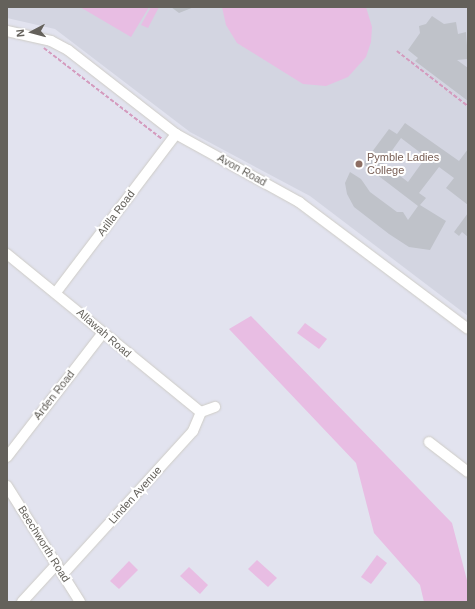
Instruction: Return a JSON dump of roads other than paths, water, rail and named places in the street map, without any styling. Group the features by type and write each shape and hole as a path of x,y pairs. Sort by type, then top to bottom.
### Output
{"street":[{"name":"Avon Road","path":"7,31 51,41 68,50 176,134 299,202 468,329"},
{"name":"Arilla Road","path":"57,291 176,134"},
{"name":"Allawah Road","path":"7,254 57,291 102,334 202,412"},
{"name":"Arden Road","path":"7,457 102,334"},
{"path":"202,412 215,407"},
{"name":"Linden Avenue","path":"63,574 193,431 202,412"},
{"path":"429,442 468,472"},
{"name":"Beechworth Road","path":"7,486 80,602"},
{"path":"22,602 57,564"}],"place":[{"name":"Pymble Ladies College","path":"359,164"}]}
